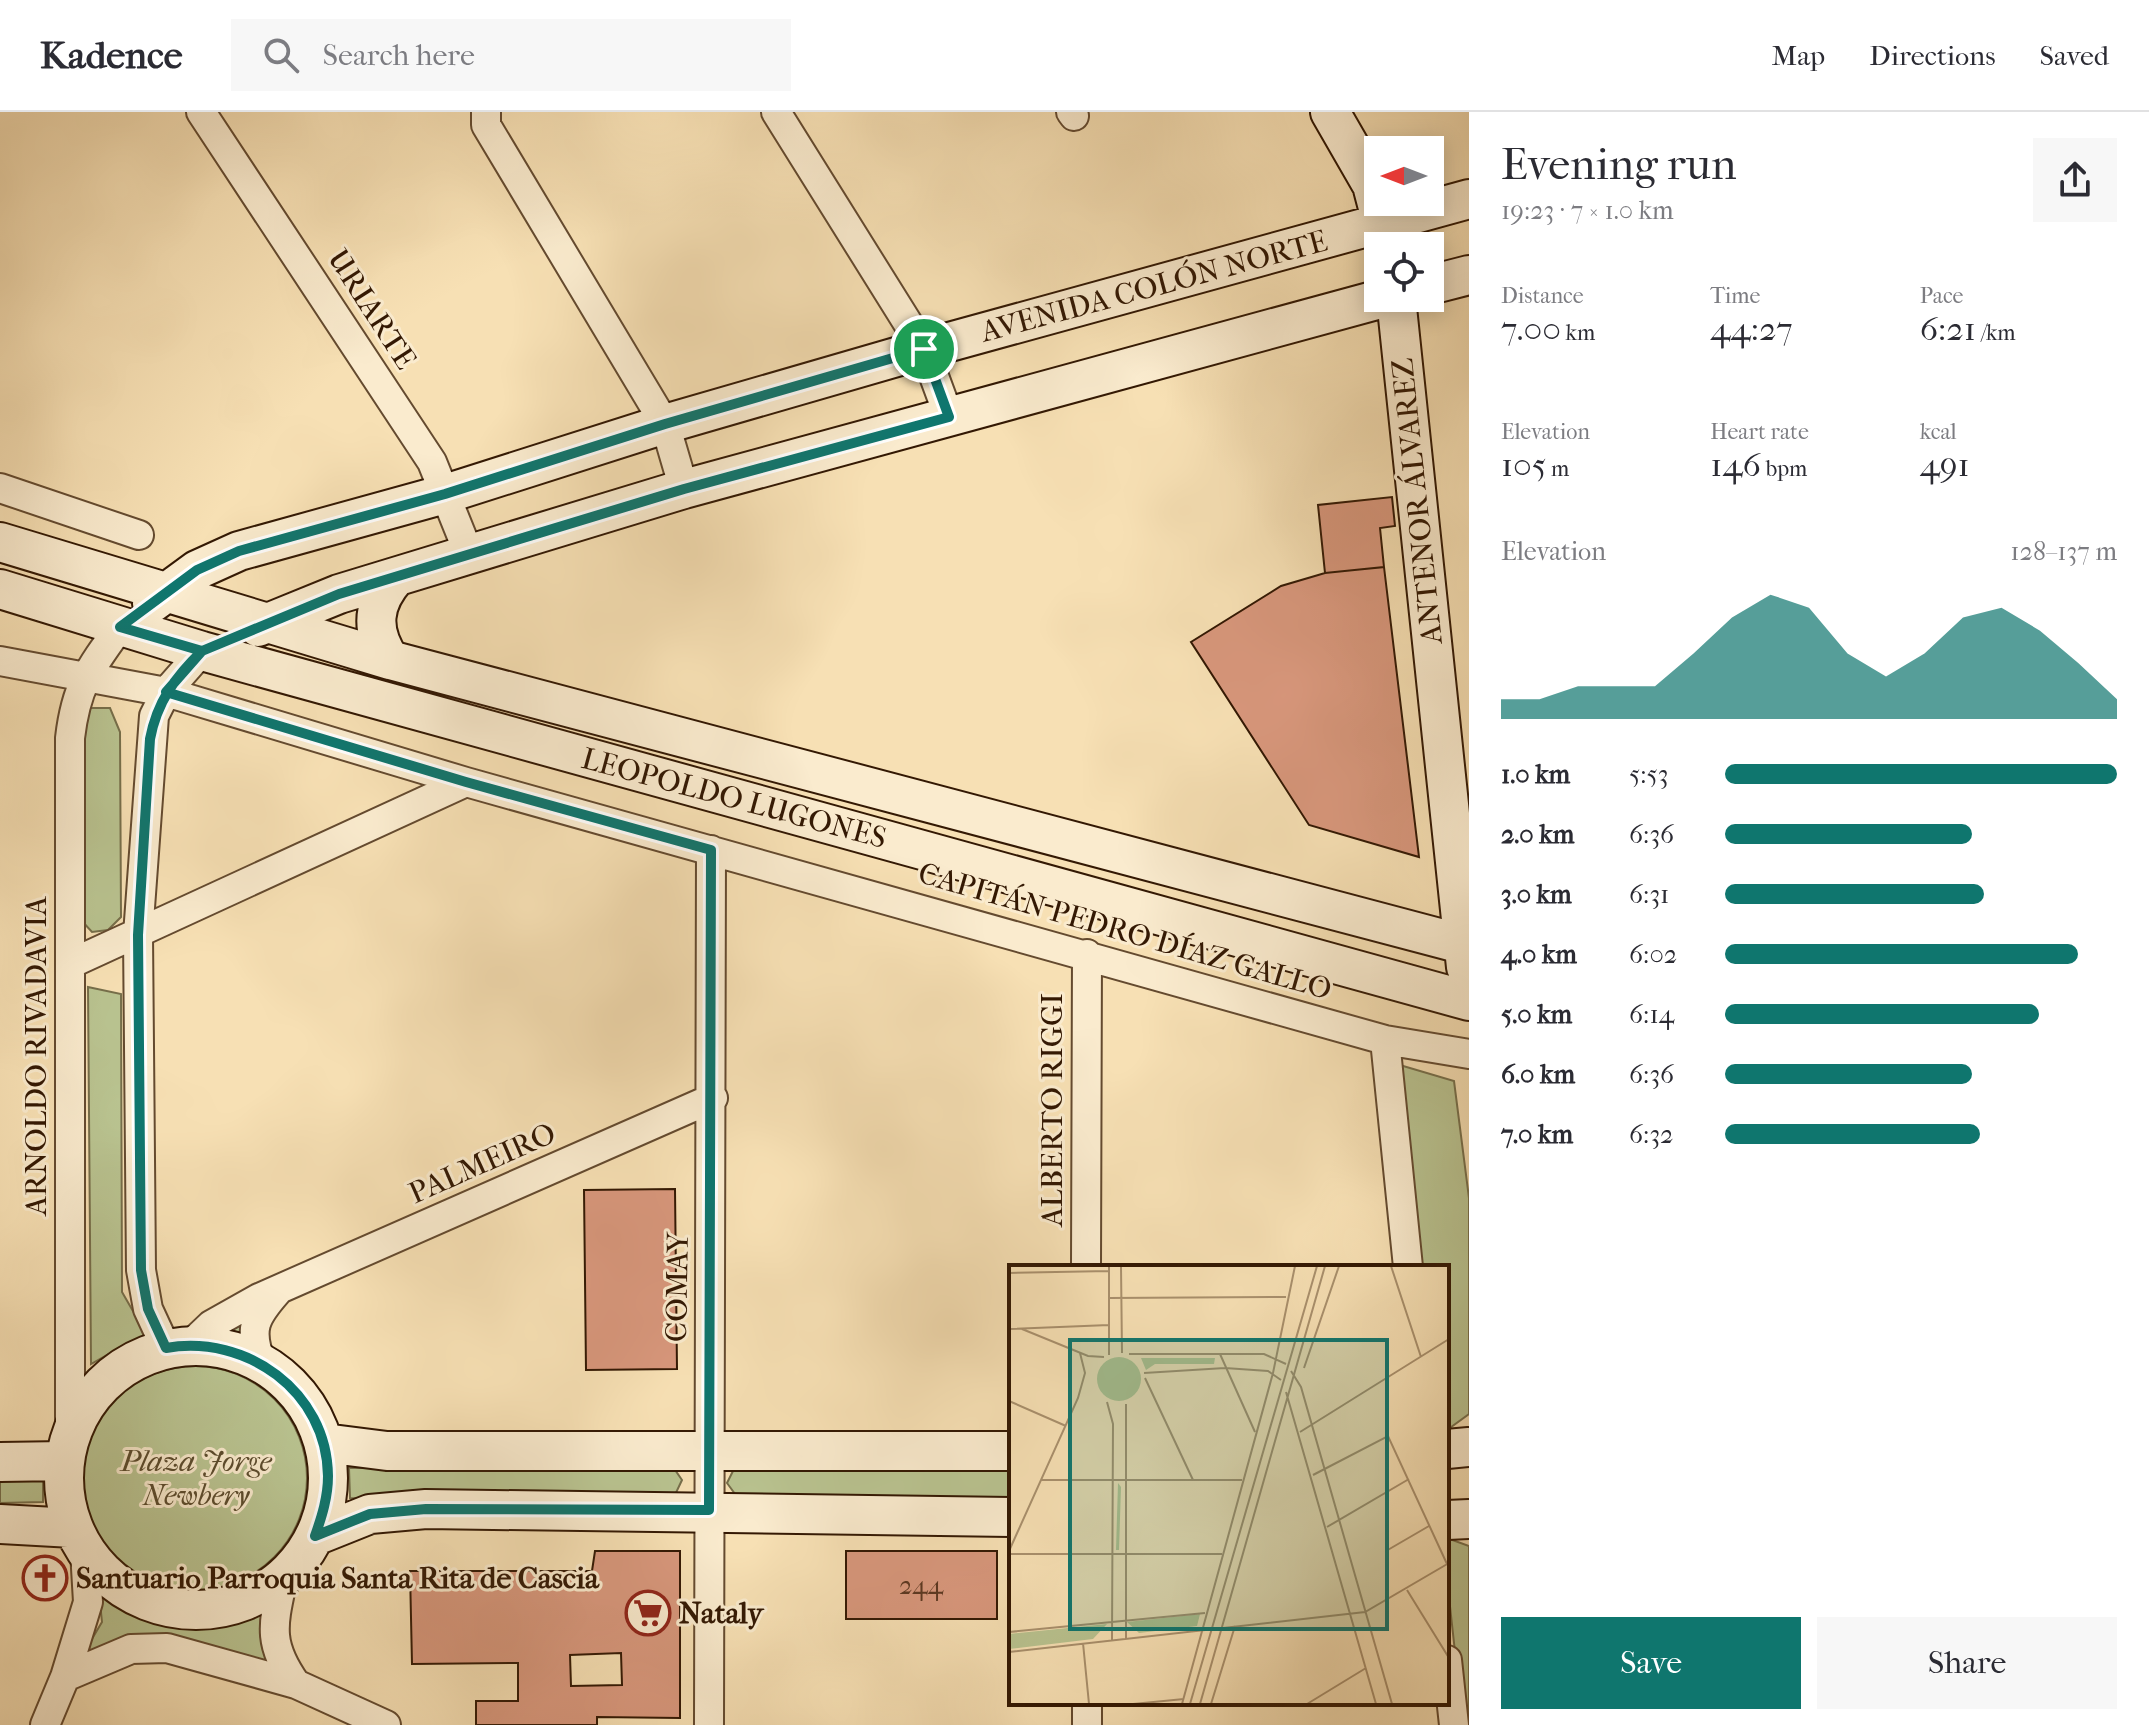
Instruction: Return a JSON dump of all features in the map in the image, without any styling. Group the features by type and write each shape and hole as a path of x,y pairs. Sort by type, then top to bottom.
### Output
{"main road":[{"path":"1330,112 1372,185 1385,232"},
{"name":"AVENIDA COLÓN NORTE","path":"1393,232 1469,199"},
{"name":"AVENIDA COLÓN NORTE","path":"120,627 197,570 239,551 445,494 665,424 924,349 1364,240"},
{"path":"1444,281 1469,275"},
{"path":"202,651 268,622 396,577 684,489 1364,303"},
{"name":"ANTENOR ÁLVAREZ","path":"1398,312 1463,886 1469,990"},
{"name":"LEOPOLDO LUGONES","path":"0,542 390,660 1466,946"},
{"path":"390,660 380,645 375,626 377,608 384,591 396,577"},
{"name":"LEOPOLDO LUGONES","path":"0,589 202,651 1469,1001"},
{"path":"178,1347 226,1349 261,1362 288,1383 310,1411 324,1443 328,1474 326,1506 315,1536 283,1578 257,1596 227,1608 194,1611 132,1595 106,1576 79,1540 65,1495 67,1450 91,1398 124,1366 178,1347"},
{"path":"324,1443 387,1451 1009,1451"},
{"path":"1449,1449 1469,1447"},
{"path":"0,1462 67,1450"},
{"path":"315,1536 370,1514 426,1509 709,1510 1009,1517"},
{"path":"1449,1520 1469,1519"},
{"path":"0,1524 79,1540"}],"street":[{"name":"URIARTE","path":"201,112 432,462 469,554"},
{"path":"486,112 486,125 665,424 684,489"},
{"path":"776,112 924,349 949,417"},
{"path":"0,488 139,535"},
{"name":"ARNOLDO RIVADAVIA","path":"67,1450 70,738 73,710 85,675 120,627"},
{"path":"178,1347 148,1309 141,1270 138,935 154,716 166,692 202,651"},
{"path":"0,661 166,692"},
{"name":"CAPITÁN PEDRO DÍAZ GALLO","path":"166,692 466,782 1385,1040 1469,1054"},
{"path":"70,964 466,782"},
{"name":"COMAY","path":"709,1725 713,1098 711,850"},
{"name":"ALBERTO RIGGI","path":"1086,1265 1087,954"},
{"path":"1385,1040 1408,1265"},
{"name":"PALMEIRO","path":"178,1347 211,1325 278,1291 713,1098"},
{"path":"261,1362 252,1340 259,1313 278,1291"},
{"path":"45,1725 65,1677 88,1602 79,1540"},
{"path":"283,1578 272,1629 278,1659 296,1684"},
{"path":"65,1677 131,1649 167,1648 296,1684 386,1725"},
{"path":"1449,1679 1454,1725"}],"green space":[{"path":"87,708 110,708 120,732 121,917 108,930 92,932 81,920 78,739"},
{"path":"88,987 121,994 122,1292 149,1339 116,1350 91,1364"},
{"path":"1393,1063 1454,1081 1469,1198 1469,1414 1449,1429 1449,1265 1416,1265"},
{"path":"259,1307 251,1353 226,1342 202,1342"},
{"name":"Plaza Jorge Newbery","path":"195,1366 217,1368 238,1375 274,1399 298,1435 305,1456 305,1500 298,1521 274,1557 238,1581 217,1588 195,1590 173,1588 152,1581 116,1557 92,1521 85,1500 83,1478 85,1456 92,1435 116,1399 152,1375 173,1368"},
{"path":"1009,1466 1009,1503 738,1498 727,1483 735,1467"},
{"path":"673,1467 682,1480 674,1497 662,1501 350,1498 349,1468"},
{"path":"0,1471 43,1472 43,1502 0,1503"},
{"path":"1449,1539 1469,1546 1469,1725 1463,1725 1449,1597"},
{"path":"98,1584 136,1613 165,1624 212,1621 270,1598 262,1636 267,1652 279,1670 176,1642 80,1659 102,1622"}],"building":[{"path":"1392,497 1395,526 1380,528 1384,567 1325,573 1318,505"},
{"path":"1384,567 1419,857 1309,825 1191,642 1281,586 1325,573"},
{"path":"675,1189 677,1369 586,1370 584,1190"},
{"path":"595,1551 680,1551 680,1718 597,1717 597,1725 476,1725 476,1701 518,1701 518,1663 412,1664 410,1571 592,1571","holes":["621,1653 622,1685 571,1686 570,1655"]},
{"path":"846,1551 997,1551 997,1619 846,1619"}],"place":[{"name":"Santuario Parroquia Santa Rita de Cascia","path":"45,1578"},
{"name":"Nataly","path":"648,1613"}],"route":[{"path":"924,349 665,424 445,494 239,551 197,570 120,627 202,651 182,670 166,692 154,716 150,739 138,935 141,1270 148,1309 166,1348 190,1345 226,1349 261,1362 288,1383 310,1411 324,1443 328,1474 326,1506 315,1536 370,1514 426,1509 709,1510 713,1098 711,850 466,782 166,692 182,670 202,651 339,594 684,489 949,417 924,349"}]}
